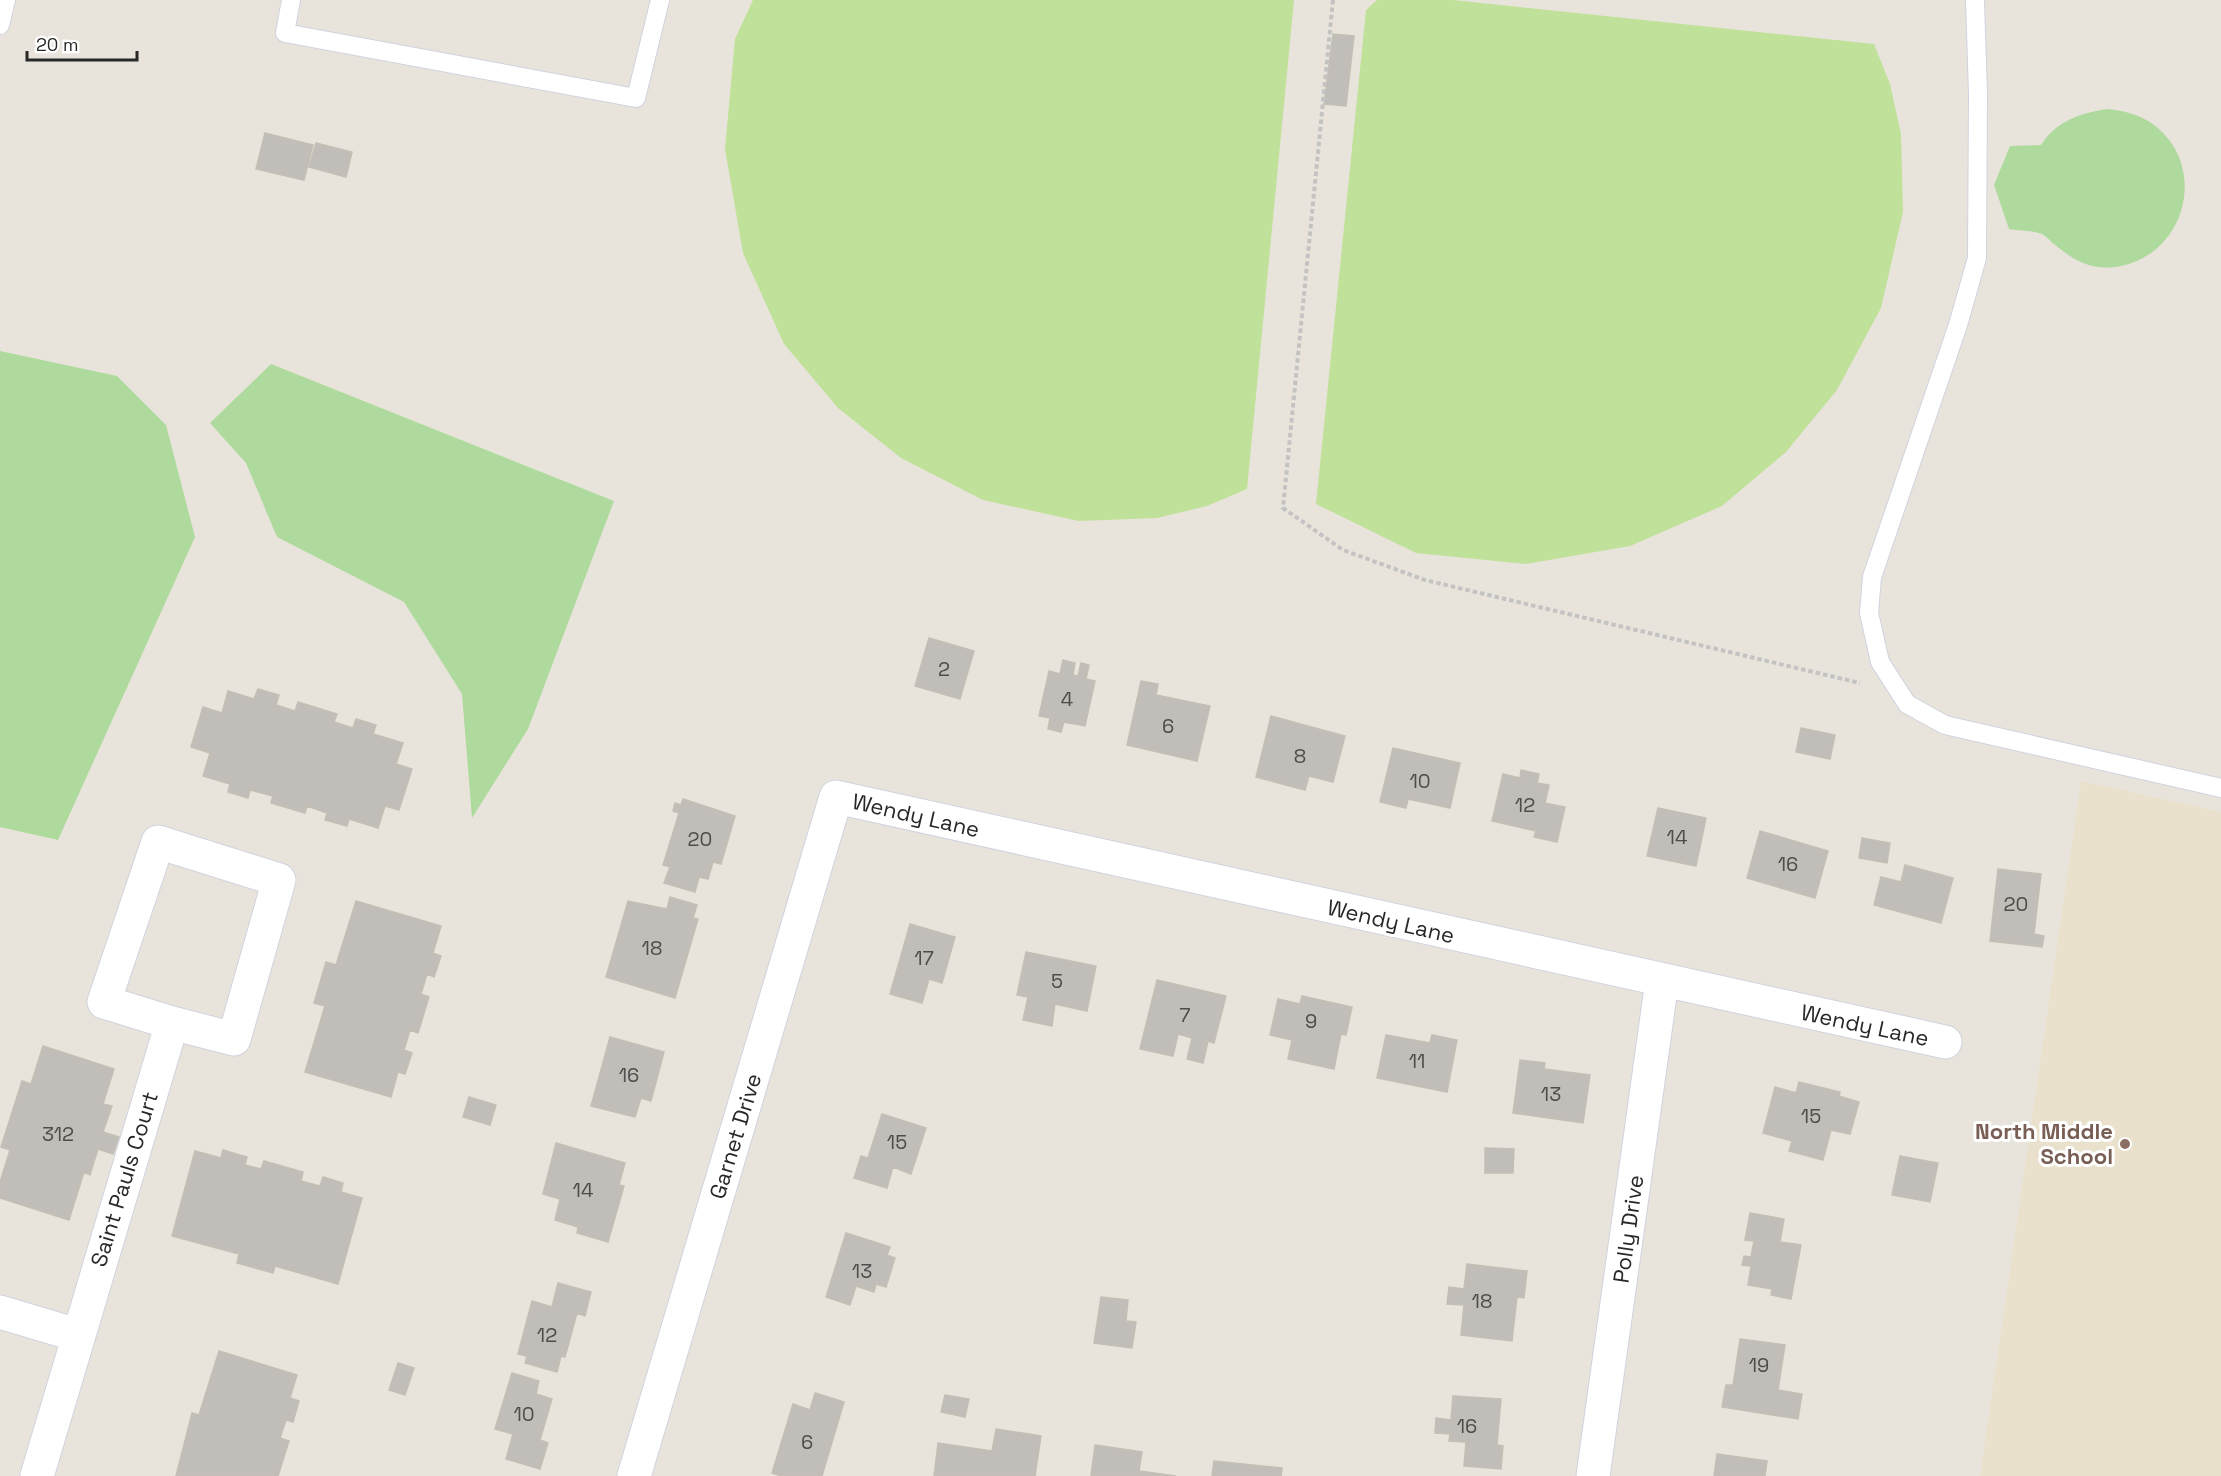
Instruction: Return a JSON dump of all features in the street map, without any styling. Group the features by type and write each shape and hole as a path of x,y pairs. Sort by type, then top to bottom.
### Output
{"street":[{"name":"Wendy Lane","path":"836,797 1945,1042"},
{"name":"Garnet Drive","path":"634,1476 836,797"},
{"path":"158,842 279,880 234,1039 171,1023 104,1002 158,842"},
{"name":"Polly Drive","path":"1593,1476 1662,981"},
{"name":"Saint Pauls Court","path":"37,1476 171,1023"},
{"path":"0,1312 77,1335"}],"lane":[{"path":"0,25 6,0"},
{"path":"291,0 285,33 636,98 660,0"},
{"path":"1975,0 1978,94 1977,258 1958,326 1872,577 1869,613 1880,662 1907,704 1945,725 2221,788"}],"path":[{"path":"1332,0 1283,508 1343,550 1425,580 1900,693"}],"shaded area":[{"name":"North Middle School","path":"2081,781 2221,812 2221,1476 1980,1476"}],"green space":[{"path":"753,0 1294,0 1247,489 1207,506 1157,518 1079,521 983,500 901,458 838,408 784,344 743,253 725,149 735,39"},
{"path":"1377,0 1453,0 1874,44 1890,84 1901,134 1903,212 1881,308 1837,390 1786,452 1722,506 1630,546 1526,564 1416,553 1316,504 1366,10"},
{"path":"2107,109 2132,114 2154,125 2171,142 2181,162 2185,184 2182,206 2175,226 2162,244 2144,258 2109,268 2088,265 2079,261 2042,234 2009,229 1994,185 2010,146 2041,145 2062,124 2088,113"},
{"path":"0,351 117,376 166,425 195,537 58,840 0,827"},
{"path":"271,364 614,501 528,729 472,818 462,694 404,602 277,537 246,463 210,423"}],"building":[{"path":"1333,34 1354,36 1346,106 1324,104"},
{"path":"265,133 313,145 304,180 256,169"},
{"path":"316,143 352,152 346,177 309,167"},
{"path":"929,638 974,651 960,699 915,686"},
{"path":"1063,660 1075,663 1073,675 1078,676 1081,663 1089,665 1086,679 1095,681 1085,726 1064,722 1061,732 1048,729 1050,718 1039,716 1049,671 1060,674"},
{"path":"1141,681 1158,684 1156,695 1210,706 1197,761 1127,745"},
{"path":"258,689 279,695 276,705 295,711 298,702 337,714 334,722 353,728 356,719 376,725 373,734 403,743 396,764 412,769 399,810 385,806 378,828 349,819 347,826 325,820 327,813 307,806 305,813 271,803 273,796 250,790 248,798 228,792 230,784 203,776 210,753 191,747 203,707 222,713 228,691 254,699"},
{"path":"1271,716 1345,736 1333,782 1309,776 1305,790 1256,777"},
{"path":"1801,728 1835,735 1830,759 1796,752"},
{"path":"1393,748 1460,763 1450,808 1408,799 1406,808 1380,802"},
{"path":"1521,770 1539,774 1537,783 1549,785 1545,803 1565,807 1557,842 1534,837 1536,831 1492,821 1503,774 1520,778"},
{"path":"683,799 735,816 721,864 713,862 708,879 699,877 695,892 664,883 670,867 663,865 679,813 673,811 675,803 681,805"},
{"path":"1658,808 1706,818 1696,866 1647,856"},
{"path":"1760,831 1828,851 1815,898 1747,878"},
{"path":"1862,838 1890,843 1887,863 1859,858"},
{"path":"1905,865 1953,878 1941,923 1874,905 1881,877 1901,882"},
{"path":"1998,869 2041,874 2034,934 2044,936 2042,947 1990,941"},
{"path":"670,897 697,905 693,918 698,919 675,998 606,977 628,901 667,909"},
{"path":"356,901 441,926 433,953 441,956 434,977 427,974 421,994 429,997 418,1033 410,1030 404,1050 412,1053 405,1074 398,1072 391,1097 305,1072 325,1006 314,1003 326,962 336,965"},
{"path":"910,924 955,937 942,983 929,979 922,1003 890,994"},
{"path":"1026,952 1096,966 1087,1011 1055,1004 1052,1026 1023,1020 1028,997 1017,995"},
{"path":"1157,980 1226,996 1214,1043 1208,1041 1203,1063 1187,1059 1192,1038 1178,1034 1173,1056 1140,1049"},
{"path":"1302,996 1352,1007 1346,1035 1341,1034 1334,1069 1288,1059 1292,1040 1270,1035 1278,999 1300,1004"},
{"path":"1386,1035 1430,1043 1432,1035 1457,1040 1447,1092 1377,1078"},
{"path":"610,1037 664,1052 651,1101 641,1098 635,1117 591,1106"},
{"path":"43,1046 114,1069 103,1104 112,1106 103,1132 119,1137 113,1154 98,1149 90,1175 84,1172 69,1220 0,1198 0,1182 10,1150 1,1147 22,1081 31,1084"},
{"path":"1520,1060 1545,1063 1544,1069 1590,1075 1583,1123 1513,1113"},
{"path":"1799,1082 1840,1092 1839,1096 1859,1102 1850,1134 1831,1130 1823,1160 1789,1151 1792,1141 1763,1133 1775,1087 1796,1093"},
{"path":"469,1097 496,1105 490,1125 463,1117"},
{"path":"882,1114 926,1128 911,1174 893,1167 887,1188 854,1178 861,1156 868,1158"},
{"path":"556,1143 625,1163 619,1185 624,1186 608,1242 577,1233 578,1227 555,1220 560,1199 543,1194"},
{"path":"1485,1148 1514,1149 1513,1173 1485,1173"},
{"path":"223,1150 247,1157 245,1165 261,1169 264,1161 303,1172 301,1181 320,1186 323,1177 343,1183 341,1192 362,1198 338,1284 275,1266 273,1273 237,1263 239,1254 172,1236 195,1151 221,1158"},
{"path":"1900,1156 1938,1163 1930,1202 1892,1195"},
{"path":"1750,1213 1784,1219 1780,1242 1801,1245 1791,1299 1771,1295 1772,1289 1748,1285 1751,1266 1742,1265 1744,1256 1751,1257 1754,1241 1745,1240"},
{"path":"846,1233 890,1247 887,1255 895,1258 886,1287 876,1284 874,1292 856,1286 850,1305 826,1297"},
{"path":"1467,1264 1527,1271 1524,1298 1517,1297 1512,1341 1461,1335 1464,1305 1447,1304 1449,1287 1464,1289"},
{"path":"558,1283 591,1292 585,1316 577,1313 565,1357 561,1356 557,1372 525,1363 527,1356 518,1354 532,1301 552,1307"},
{"path":"1101,1297 1128,1300 1126,1321 1136,1322 1132,1348 1094,1343"},
{"path":"1740,1339 1785,1345 1778,1390 1802,1394 1798,1419 1722,1407 1726,1385 1733,1385"},
{"path":"219,1351 297,1375 290,1398 299,1401 293,1422 286,1420 280,1438 289,1441 278,1476 176,1476 192,1413 199,1415"},
{"path":"398,1363 414,1368 405,1395 389,1390"},
{"path":"512,1373 539,1381 536,1394 552,1399 540,1440 548,1443 540,1469 506,1459 513,1434 495,1429"},
{"path":"815,1393 844,1402 822,1476 781,1476 772,1473 793,1404 810,1410"},
{"path":"945,1395 969,1399 965,1417 941,1412"},
{"path":"1453,1396 1501,1399 1497,1445 1503,1446 1501,1469 1464,1466 1466,1442 1449,1441 1450,1434 1435,1433 1436,1418 1451,1420"},
{"path":"996,1429 1041,1436 1035,1476 934,1476 938,1443 992,1451"},
{"path":"1095,1445 1142,1452 1139,1471 1176,1476 1091,1476"},
{"path":"1717,1454 1767,1461 1765,1476 1714,1476"},
{"path":"1214,1461 1282,1468 1281,1476 1212,1476"}],"place":[{"name":"North Middle School","path":"2125,1144"}]}
